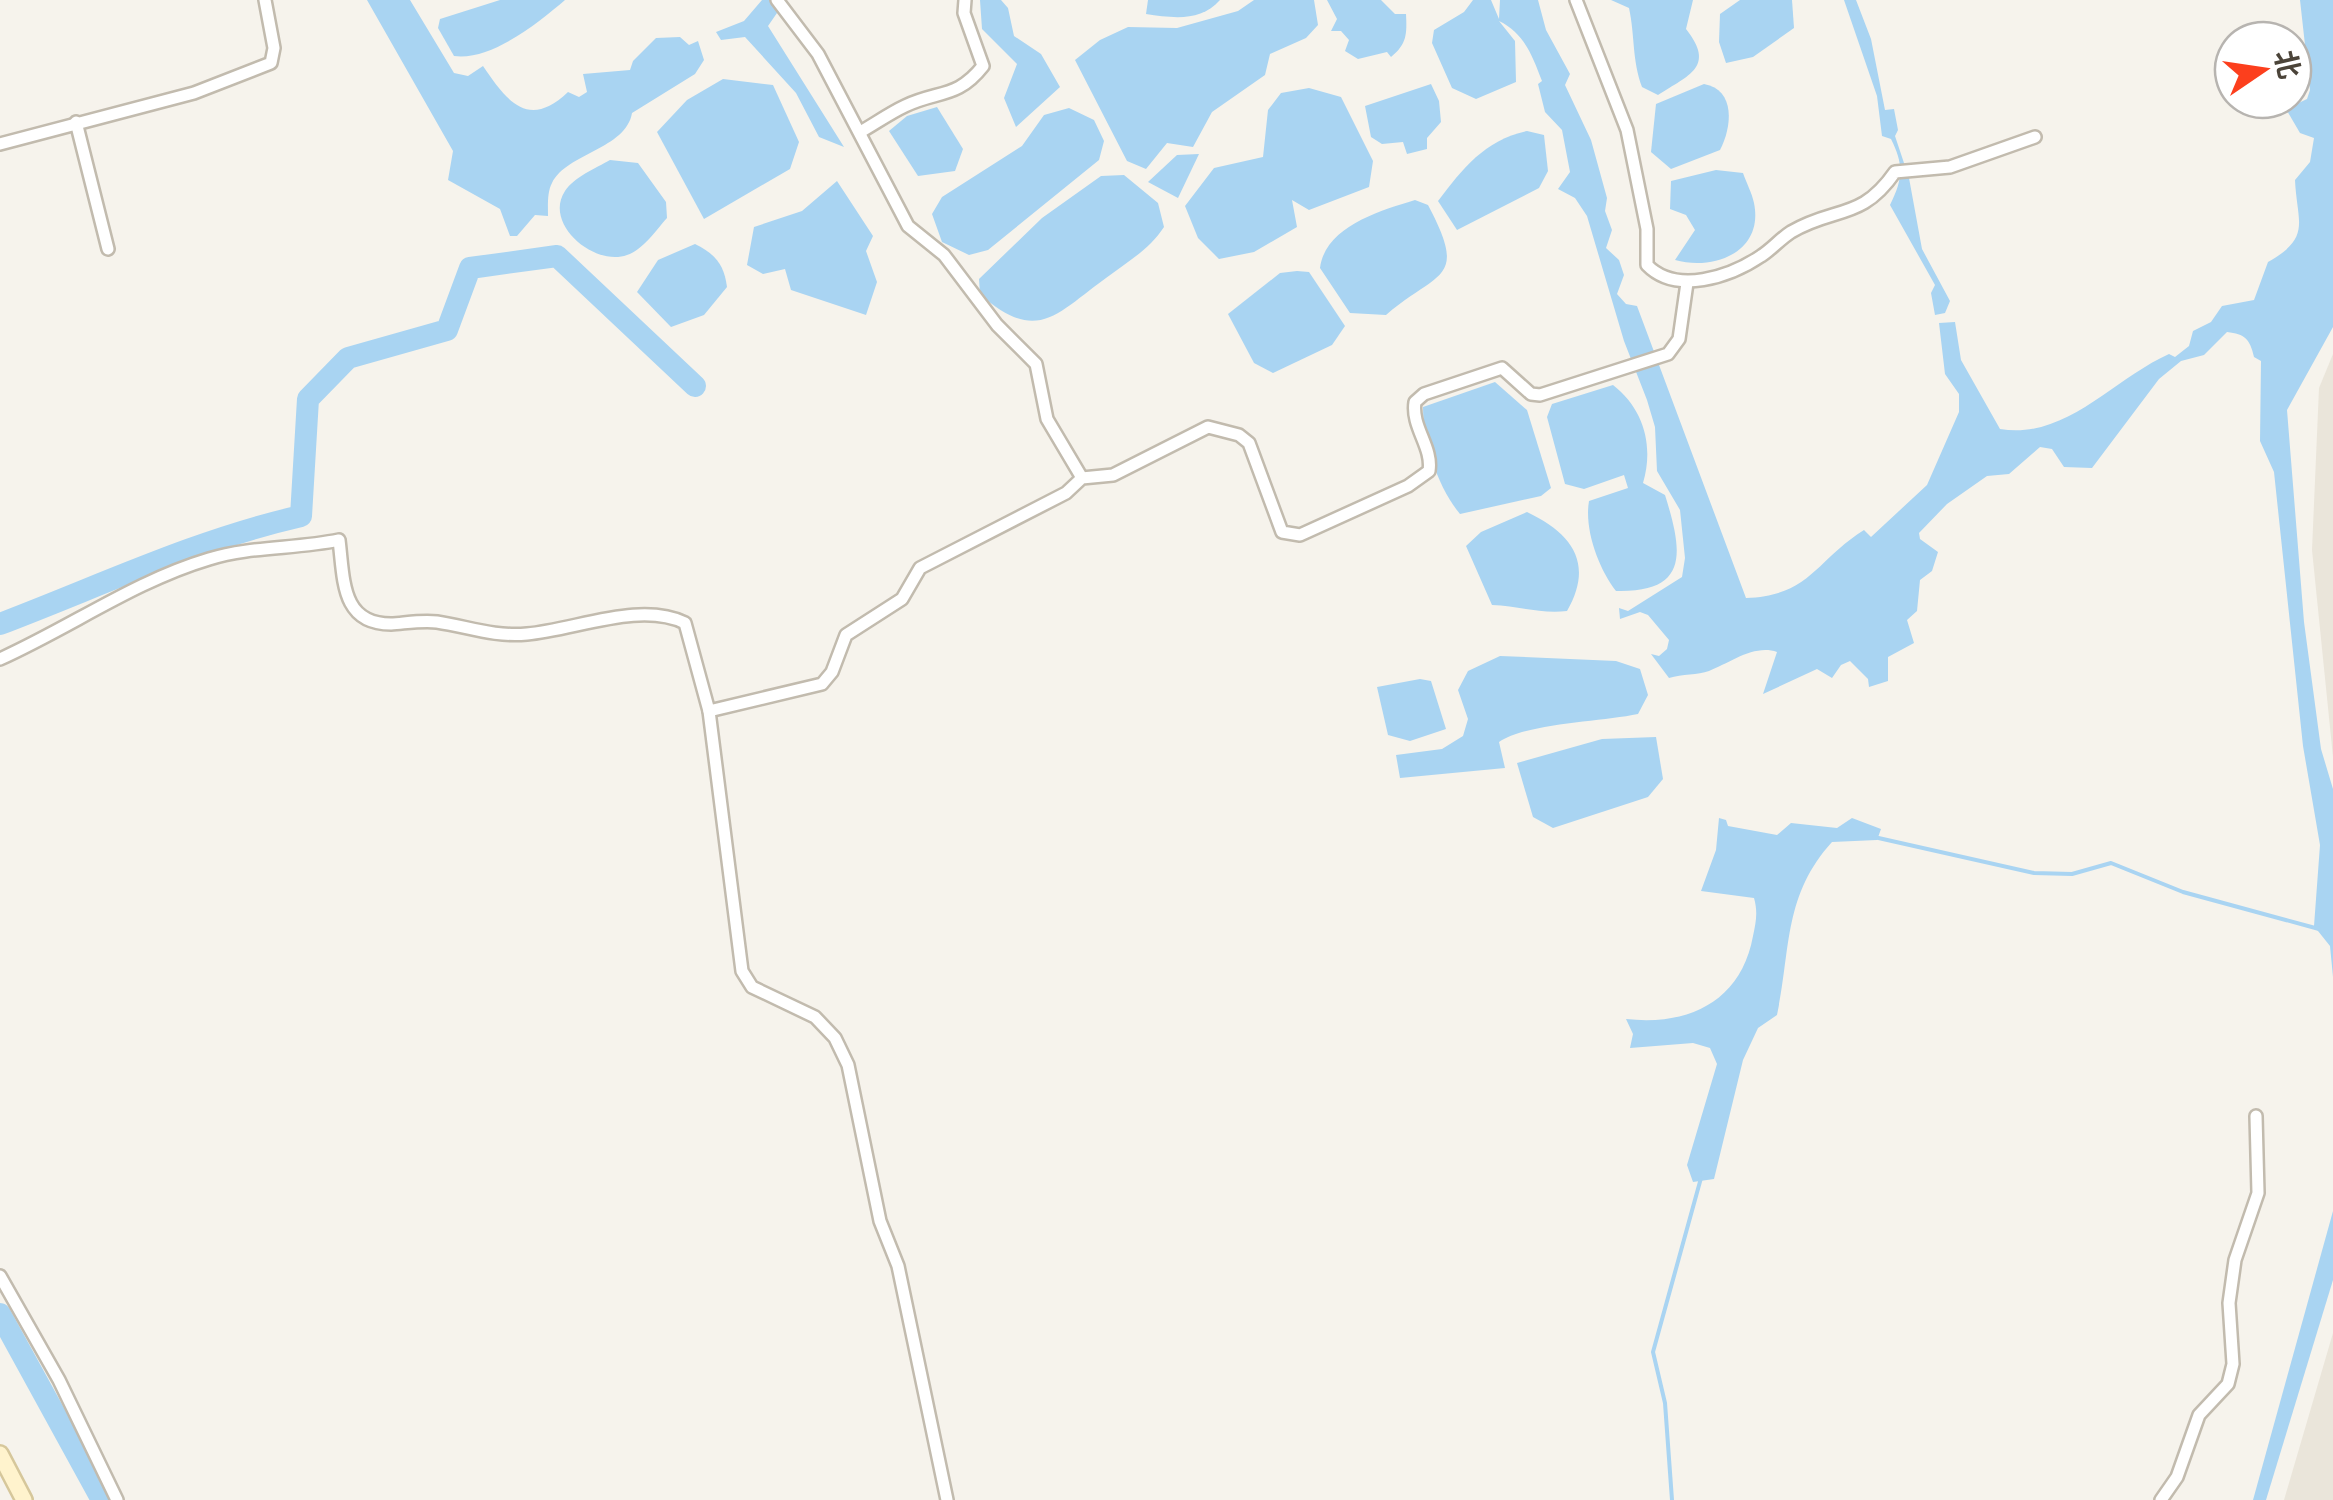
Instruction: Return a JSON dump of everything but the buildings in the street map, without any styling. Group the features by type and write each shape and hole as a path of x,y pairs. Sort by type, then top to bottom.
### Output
{"main road":[{"path":"0,1454 24,1500"}],"street":[{"path":"0,144 194,92 271,63 275,56 265,0"},
{"path":"777,0 797,21 862,131 891,200 908,226 944,256 996,326 1036,364 1048,419 1082,478"},
{"path":"862,131 908,104 951,94 983,66 964,13 965,0"},
{"path":"1576,0 1627,130 1646,229 1646,265 1654,273 1688,282 1756,260 1790,233 1855,209 1878,196 1895,172 1950,166 2035,137"},
{"path":"76,122 108,248"},
{"path":"709,711 822,684 832,672 846,635 902,600 920,568 1066,493 1082,478 1113,475 1195,431 1221,428 1249,443 1276,523 1282,532 1300,536 1408,486 1428,472 1430,462 1413,414 1415,402 1424,394 1502,368 1531,394 1540,395 1659,359 1680,340 1688,282"},
{"path":"0,659 148,582 206,559 239,550 287,550 339,540 348,602 364,620 380,624 438,622 476,634 510,635 660,614 685,623 709,711 742,971 752,987 815,1017 835,1038 848,1064 880,1222 898,1266 947,1500"},
{"path":"2161,1500 2177,1478 2199,1415 2228,1384 2233,1364 2230,1302 2235,1260 2258,1193 2256,1116"},
{"path":"0,1276 59,1380 117,1500"}],"shaded area":[{"path":"2333,354 2333,757 2312,550 2319,388"},
{"path":"2333,1333 2333,1500 2284,1500"}],"water":[{"path":"367,0 410,0 454,73 468,76 483,66 501,91 520,107 531,110 542,109 568,92 579,97 587,92 583,74 630,70 633,61 656,38 680,37 689,45 698,41 704,60 695,74 632,113 619,135 559,173 549,191 548,216 535,215 517,236 510,236 500,209 448,180 453,151"},
{"path":"500,0 565,0 498,47 454,56 438,28 440,19"},
{"path":"762,0 786,0 768,26 844,147 819,137 796,93 745,37 721,40 716,32 744,21"},
{"path":"980,0 1001,0 1008,8 1014,36 1041,54 1060,87 1016,127 1004,98 1017,64 982,29"},
{"path":"1148,0 1220,0 1204,12 1176,17 1146,14"},
{"path":"1254,0 1314,0 1318,25 1306,38 1270,54 1265,75 1212,112 1193,147 1167,143 1146,169 1127,161 1075,60 1100,40 1128,27 1177,28 1238,11"},
{"path":"1327,0 1381,0 1395,14 1406,14 1406,33 1400,48 1391,57 1387,52 1358,59 1345,51 1349,40 1341,31 1331,31 1337,19"},
{"path":"1473,0 1491,0 1499,19 1500,0 1538,0 1546,30 1570,74 1565,85 1591,140 1607,198 1605,211 1612,230 1606,248 1619,260 1624,275 1617,294 1626,304 1637,306 1746,598 1767,596 1799,584 1864,530 1871,537 1927,485 1959,412 1959,394 1945,374 1939,323 1955,322 1961,360 2000,429 2024,430 2068,417 2148,365 2169,354 2175,357 2189,346 2193,331 2211,322 2222,306 2254,300 2268,262 2291,245 2299,228 2295,180 2310,162 2314,138 2300,133 2292,120 2313,120 2313,20 2302,20 2300,0 2333,0 2333,327 2287,410 2304,622 2321,749 2333,789 2333,977 2330,946 2314,926 2320,845 2303,746 2274,472 2260,441 2261,361 2254,357 2246,338 2227,332 2204,355 2181,361 2159,379 2092,468 2064,467 2052,449 2040,447 2009,474 1987,476 1947,504 1919,533 1920,539 1938,552 1932,571 1920,580 1917,611 1907,620 1914,643 1888,657 1888,681 1869,687 1868,679 1850,661 1841,665 1832,678 1817,669 1763,694 1777,652 1768,650 1751,652 1705,672 1669,678 1651,654 1659,656 1667,649 1669,640 1648,615 1640,612 1620,619 1619,608 1628,611 1682,577 1685,558 1680,510 1657,471 1655,427 1647,400 1624,341 1587,216 1575,198 1558,189 1570,172 1562,130 1545,112 1538,84 1542,81 1521,38 1499,21 1515,41 1516,82 1476,99 1452,88 1432,43 1434,30 1464,12"},
{"path":"1611,0 1693,0 1686,29 1699,53 1695,69 1658,95 1642,87 1629,8"},
{"path":"1740,0 1792,0 1794,28 1753,57 1726,63 1719,42 1720,14"},
{"path":"1844,0 1856,0 1871,39 1885,110 1894,109 1898,130 1895,136 1909,178 1922,249 1950,301 1945,313 1935,315 1931,293 1935,285 1890,205 1900,164 1891,139 1882,136 1877,96"},
{"path":"723,79 773,85 799,142 790,169 704,219 657,132 687,100"},
{"path":"1431,84 1439,101 1441,122 1427,138 1427,149 1407,154 1403,142 1382,144 1371,137 1365,106"},
{"path":"1704,84 1722,94 1726,101 1729,121 1724,141 1720,150 1671,169 1651,152 1656,104"},
{"path":"1309,88 1341,97 1373,161 1369,187 1309,210 1292,200 1297,227 1254,252 1219,259 1198,238 1185,206 1214,168 1263,157 1268,110 1281,93"},
{"path":"937,107 963,149 955,171 918,176 889,131 907,116"},
{"path":"1069,108 1094,120 1104,141 1099,160 988,250 969,255 942,242 932,214 942,197 1022,146 1044,115"},
{"path":"1527,131 1544,135 1548,171 1539,188 1457,230 1438,201 1487,148"},
{"path":"1199,154 1178,198 1148,182 1177,155"},
{"path":"610,160 638,163 666,202 667,218 638,249 614,257 601,255 576,240 561,217 560,204 574,181"},
{"path":"1716,170 1743,173 1754,203 1751,234 1744,245 1720,260 1675,260 1695,230 1686,215 1670,209 1671,181"},
{"path":"1124,175 1158,203 1164,227 1137,255 1046,319 1017,318 980,294 979,279 1042,218 1101,176"},
{"path":"837,181 873,236 866,251 877,282 866,315 791,290 785,269 763,274 747,265 754,227 802,211"},
{"path":"1415,200 1428,205 1440,230 1446,248 1442,272 1386,315 1350,313 1320,268 1324,254 1343,231 1356,223"},
{"path":"695,244 717,261 727,287 704,315 671,327 637,292 658,260"},
{"path":"1309,272 1345,326 1332,345 1273,373 1254,363 1228,314 1280,273"},
{"path":"1495,382 1527,410 1551,488 1541,496 1460,514 1433,464 1423,407"},
{"path":"1613,385 1639,417 1647,442 1643,483 1665,495 1675,533 1677,550 1669,576 1658,585 1640,590 1616,591 1599,561 1589,524 1589,501 1628,488 1624,475 1584,489 1565,484 1547,417 1552,404"},
{"path":"1527,512 1556,530 1574,552 1579,579 1567,611 1492,605 1466,546 1481,532"},
{"path":"1500,656 1616,661 1640,669 1648,695 1638,714 1545,727 1499,742 1505,768 1400,778 1396,755 1442,749 1463,736 1468,719 1458,690 1468,671"},
{"path":"1420,679 1431,681 1446,729 1410,741 1388,735 1377,687"},
{"path":"1656,737 1663,779 1648,797 1553,828 1533,817 1517,763 1602,739"},
{"path":"1719,818 1726,820 1728,826 1777,835 1791,823 1837,828 1852,818 1881,829 1877,840 1832,842 1816,862 1791,924 1777,1015 1758,1028 1743,1060 1714,1179 1693,1182 1687,1165 1717,1064 1710,1048 1693,1043 1630,1048 1633,1034 1626,1019 1670,1018 1708,1005 1737,978 1747,959 1756,922 1754,898 1701,891 1716,850"},
{"path":"2333,1211 2333,1280 2266,1500 2253,1500"}],"waterway":[{"path":"0,624 186,551 301,516 308,399 348,358 447,330 470,268 557,256 695,386"},
{"path":"1874,837 2034,873 2072,874 2111,863 2183,892 2319,929"},
{"path":"1672,1500 1665,1403 1653,1352 1701,1178"},
{"path":"0,1314 102,1500"}]}
